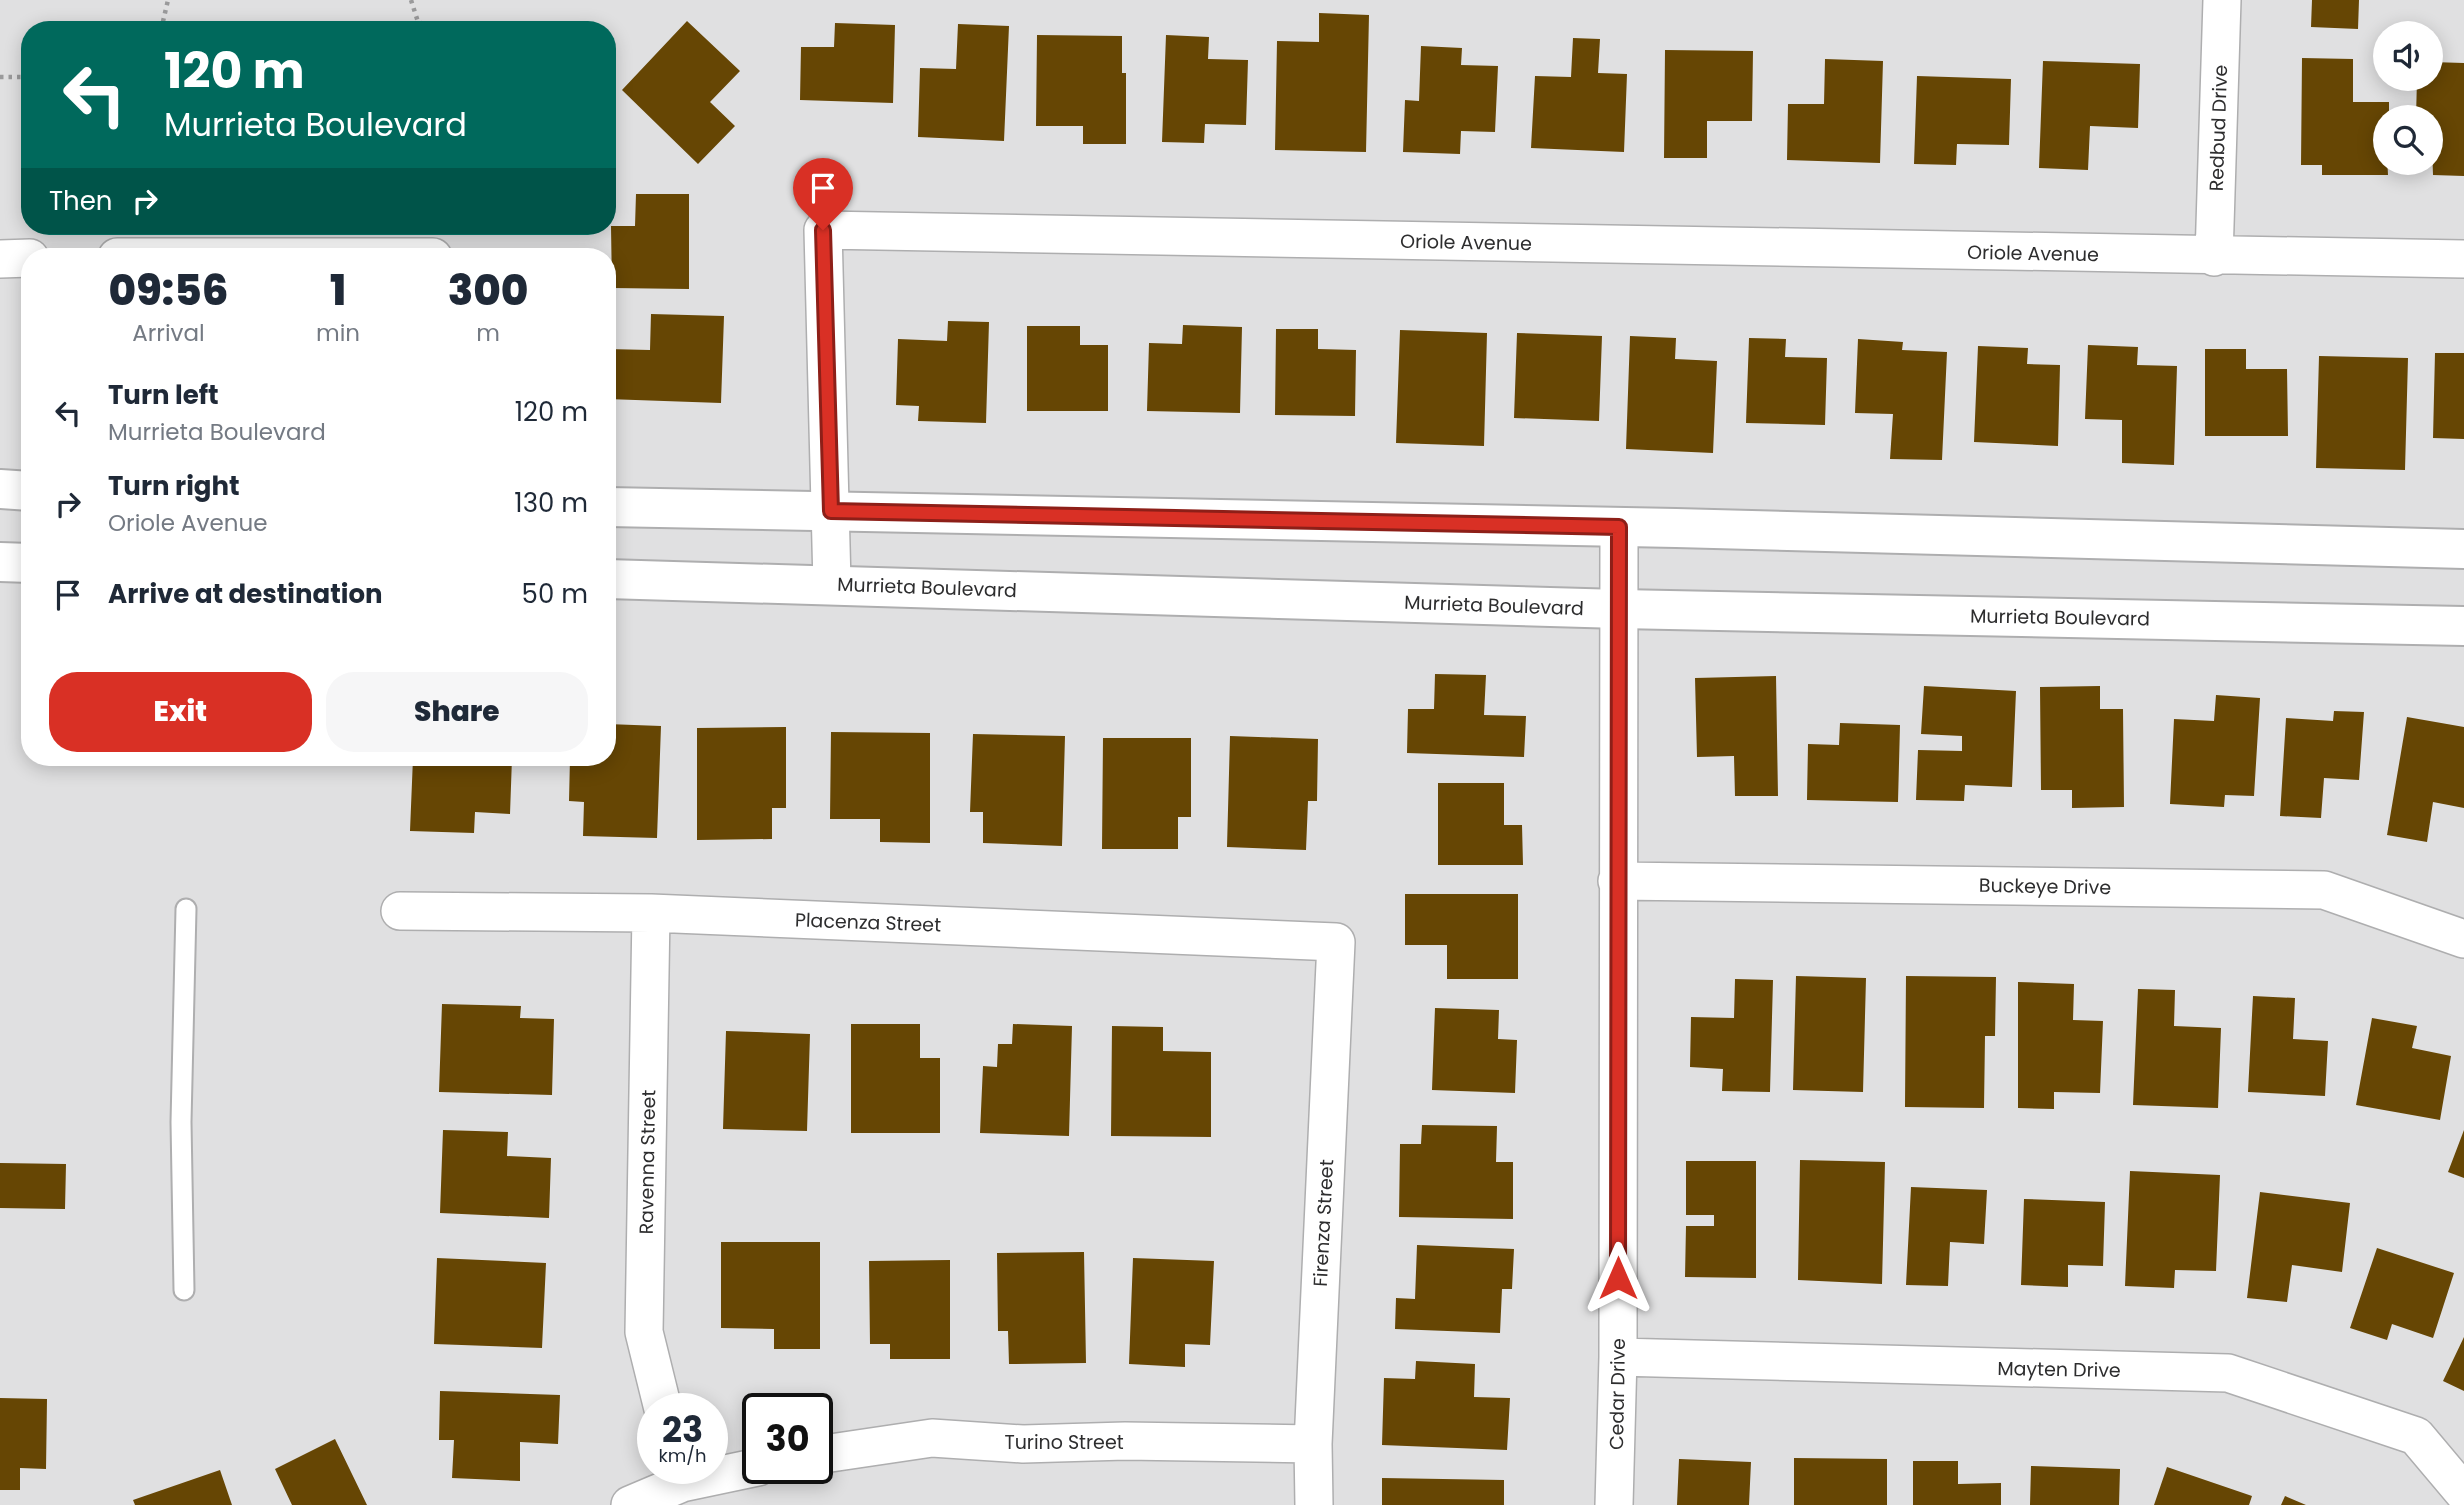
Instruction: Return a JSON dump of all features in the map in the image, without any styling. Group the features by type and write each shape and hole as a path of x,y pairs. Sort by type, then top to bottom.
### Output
{"main road":[{"path":"0,489 21,490"},
{"path":"616,507 1619,527 2464,550"},
{"path":"0,562 21,563"},
{"name":"Murrieta Boulevard","path":"616,579 1620,609 2464,626"}],"street":[{"name":"Redbud Drive","path":"2214,257 2222,0"},
{"name":"Oriole Avenue","path":"832,584 823,230 2214,257 2464,259"},
{"path":"0,259 21,258"},
{"name":"Cedar Drive","path":"1614,1505 1618,1357 1619,527"},
{"name":"Buckeye Drive","path":"1617,881 2324,890 2464,939"},
{"name":"Placenza Street","path":"400,911 651,913 1336,942"},
{"name":"Ravenna Street","path":"651,913 644,1332 659,1393"},
{"name":"Firenza Street","path":"1314,1505 1313,1444 1336,942"},
{"name":"Mayten Drive","path":"1618,1357 2228,1373 2416,1436 2464,1493"},
{"name":"Turino Street","path":"833,1453 932,1438 1023,1444 1125,1441 1313,1444"},
{"path":"630,1505 666,1484"}],"lane":[{"path":"184,1290 181,1122 186,909"}],"path":[{"path":"163,21 168,0"},
{"path":"411,0 418,21"},
{"path":"0,77 21,78"}],"building":[{"path":"2312,0 2359,0 2358,29 2311,27"},
{"path":"1319,13 1369,15 1366,152 1275,150 1277,41 1319,42"},
{"path":"687,21 740,71 710,102 735,126 698,164 622,90"},
{"path":"835,23 895,25 893,103 800,100 801,47 834,47"},
{"path":"958,24 1009,26 1004,141 918,137 920,68 956,69"},
{"path":"1037,35 1122,36 1122,73 1126,73 1126,144 1083,144 1083,126 1036,126"},
{"path":"1166,35 1209,37 1208,59 1248,60 1246,125 1205,124 1204,143 1162,142"},
{"path":"1573,38 1600,39 1598,73 1627,74 1624,152 1531,148 1535,76 1571,77"},
{"path":"1421,46 1462,48 1461,65 1498,66 1495,132 1461,131 1460,154 1403,152 1405,100 1419,101"},
{"path":"1665,50 1753,51 1752,121 1707,121 1707,158 1664,158"},
{"path":"2302,58 2353,59 2353,102 2389,102 2389,105 2373,105 2373,175 2322,175 2322,165 2301,165"},
{"path":"1825,59 1883,61 1880,163 1787,160 1788,104 1824,104"},
{"path":"2043,61 2140,64 2138,128 2090,126 2088,170 2039,168"},
{"path":"2443,62 2464,63 2464,176 2433,175 2443,175 2443,105 2416,105 2417,91 2443,91"},
{"path":"1917,76 2011,79 2009,145 1957,144 1956,165 1914,164"},
{"path":"636,194 689,194 689,289 616,288 616,248 611,248 611,235 616,235 616,226 635,226"},
{"path":"651,314 724,316 721,403 616,399 616,349 650,350"},
{"path":"948,321 989,322 986,423 918,421 919,406 896,405 898,339 947,341"},
{"path":"1183,325 1242,327 1240,413 1147,411 1149,343 1182,344"},
{"path":"1027,326 1080,326 1080,345 1108,345 1108,411 1027,411"},
{"path":"1276,329 1318,329 1318,349 1356,350 1355,416 1275,415"},
{"path":"1400,330 1487,333 1484,446 1396,443"},
{"path":"1517,333 1602,336 1599,421 1514,418"},
{"path":"1630,336 1676,338 1675,359 1717,361 1713,453 1626,449"},
{"path":"1749,338 1786,339 1785,357 1827,358 1825,425 1746,423"},
{"path":"1858,339 1903,342 1902,350 1947,352 1942,460 1890,459 1893,414 1855,413"},
{"path":"2088,345 2138,347 2137,365 2177,366 2174,465 2122,463 2122,420 2085,419"},
{"path":"1978,346 2028,348 2027,364 2060,365 2058,446 1974,442"},
{"path":"2205,349 2246,349 2246,369 2287,369 2288,436 2205,436"},
{"path":"2435,353 2464,353 2464,439 2433,438"},
{"path":"2319,356 2408,358 2405,470 2316,468"},
{"path":"1435,674 1486,675 1484,715 1526,716 1524,757 1407,753 1408,709 1434,709"},
{"path":"1776,676 1778,796 1735,796 1734,756 1697,757 1695,678"},
{"path":"1924,686 2016,691 2012,787 1965,785 1964,801 1916,800 1918,750 1962,751 1962,736 1921,734"},
{"path":"2100,686 2100,709 2123,709 2124,807 2072,808 2072,790 2041,790 2040,687"},
{"path":"2216,695 2260,698 2254,796 2225,795 2224,807 2170,804 2174,719 2214,721"},
{"path":"2334,711 2364,712 2359,780 2324,778 2321,818 2280,816 2286,718 2333,721"},
{"path":"2407,717 2464,727 2464,808 2433,802 2427,842 2387,835"},
{"path":"1840,723 1900,725 1898,802 1807,800 1808,744 1839,745"},
{"path":"616,724 661,726 657,838 583,836 584,802 569,801 570,766 616,766"},
{"path":"786,727 786,808 772,808 772,839 697,840 697,728"},
{"path":"831,732 930,733 930,843 880,842 880,819 830,819"},
{"path":"973,734 1065,736 1062,846 983,843 983,812 970,812"},
{"path":"1230,736 1318,739 1317,801 1308,801 1306,850 1227,847"},
{"path":"1103,738 1191,738 1191,817 1178,817 1178,849 1102,849"},
{"path":"413,766 512,766 510,814 475,812 474,833 410,831"},
{"path":"1438,783 1504,783 1504,825 1522,825 1523,865 1438,865"},
{"path":"1405,894 1518,894 1518,979 1447,979 1447,945 1405,945"},
{"path":"1796,976 1866,978 1863,1092 1793,1090"},
{"path":"1906,976 1996,977 1995,1036 1985,1036 1984,1108 1905,1107"},
{"path":"1735,979 1773,980 1770,1092 1722,1091 1723,1069 1690,1067 1691,1017 1734,1018"},
{"path":"2018,982 2074,984 2073,1020 2103,1021 2100,1093 2054,1092 2054,1109 2018,1108"},
{"path":"2138,989 2175,990 2174,1026 2221,1028 2218,1108 2133,1105"},
{"path":"2253,996 2295,998 2293,1039 2328,1041 2325,1096 2248,1092"},
{"path":"442,1004 521,1006 520,1018 554,1019 552,1095 439,1092"},
{"path":"1435,1008 1499,1010 1498,1039 1517,1040 1515,1093 1432,1090"},
{"path":"2372,1018 2417,1026 2412,1048 2451,1056 2440,1120 2356,1105"},
{"path":"851,1024 920,1024 920,1058 940,1058 940,1133 851,1133"},
{"path":"1013,1024 1072,1026 1069,1136 980,1133 983,1066 997,1067 998,1044 1012,1044"},
{"path":"1112,1026 1163,1027 1163,1051 1211,1052 1211,1137 1111,1136"},
{"path":"726,1031 810,1034 807,1131 723,1129"},
{"path":"1422,1125 1497,1126 1496,1162 1513,1162 1513,1219 1399,1217 1400,1144 1421,1144"},
{"path":"443,1130 508,1132 507,1156 551,1158 549,1218 440,1213"},
{"path":"2464,1130 2464,1178 2448,1172"},
{"path":"1800,1160 1885,1162 1882,1284 1798,1280"},
{"path":"1686,1161 1756,1161 1756,1278 1685,1277 1686,1226 1714,1226 1714,1215 1686,1215"},
{"path":"0,1163 66,1164 65,1209 0,1208"},
{"path":"2130,1171 2220,1175 2216,1271 2175,1270 2174,1288 2125,1286"},
{"path":"1911,1187 1987,1190 1984,1244 1950,1242 1948,1286 1906,1285"},
{"path":"2260,1192 2350,1203 2342,1272 2292,1265 2287,1302 2247,1298"},
{"path":"2024,1199 2105,1202 2103,1266 2068,1265 2068,1287 2021,1285"},
{"path":"721,1242 820,1242 820,1349 774,1349 774,1329 721,1328"},
{"path":"1417,1245 1514,1249 1512,1289 1502,1289 1500,1333 1395,1329 1396,1298 1415,1299"},
{"path":"2377,1248 2454,1273 2433,1338 2392,1324 2387,1340 2350,1328"},
{"path":"1084,1252 1086,1363 1009,1364 1008,1331 998,1331 997,1253"},
{"path":"437,1258 546,1263 542,1348 434,1344"},
{"path":"1133,1258 1214,1261 1210,1345 1185,1344 1185,1367 1129,1364"},
{"path":"950,1260 950,1359 890,1359 890,1344 870,1344 869,1261"},
{"path":"2464,1337 2464,1391 2443,1381"},
{"path":"1416,1361 1475,1364 1474,1397 1510,1398 1507,1450 1382,1445 1384,1378 1415,1379"},
{"path":"440,1391 560,1395 558,1444 520,1442 520,1481 452,1478 454,1440 439,1440"},
{"path":"0,1398 47,1399 46,1469 20,1468 20,1490 0,1490"},
{"path":"335,1439 367,1505 292,1505 275,1469"},
{"path":"1794,1458 1887,1459 1887,1505 1794,1505"},
{"path":"1679,1459 1751,1462 1749,1505 1677,1505"},
{"path":"1913,1461 1958,1461 1958,1484 2001,1483 2001,1505 1913,1505"},
{"path":"2031,1466 2120,1469 2119,1505 2030,1505"},
{"path":"2167,1467 2252,1496 2249,1505 2154,1505"},
{"path":"220,1470 232,1505 135,1505 133,1500"},
{"path":"1382,1478 1504,1480 1504,1505 1382,1505"},
{"path":"2285,1496 2306,1505 2281,1505"}],"route":[{"path":"823,230 831,511 1619,527 1618,1278"}]}
